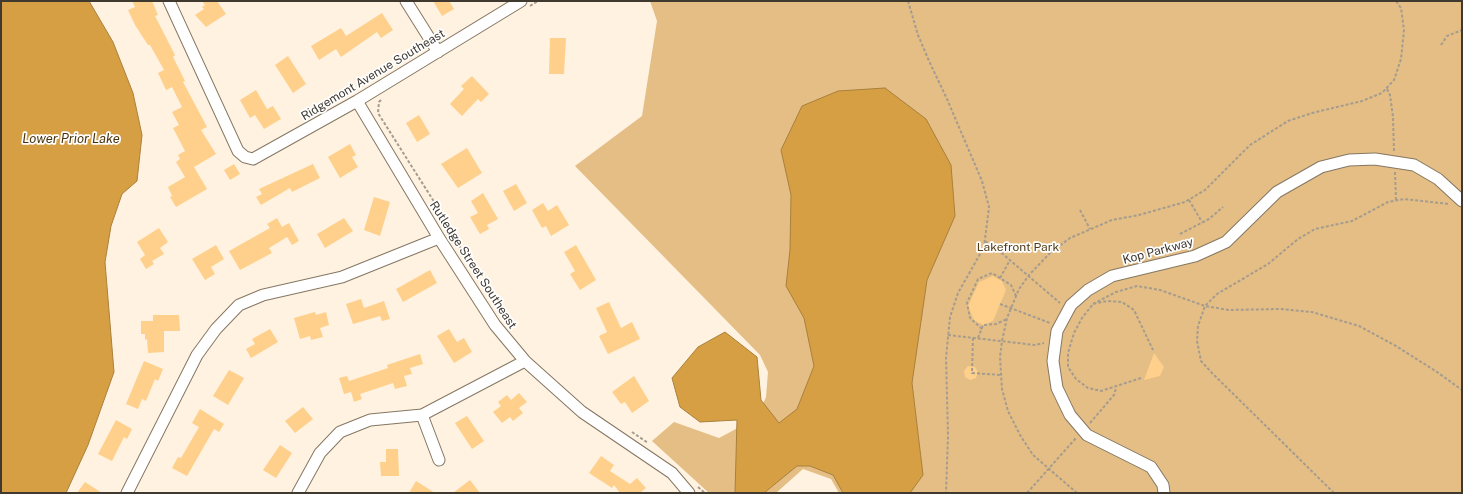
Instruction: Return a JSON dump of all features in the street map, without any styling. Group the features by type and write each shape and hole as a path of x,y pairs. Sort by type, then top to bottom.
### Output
{"street":[{"name":"Ridgemont Avenue Southeast","path":"169,1 238,151 245,157 253,159 357,101 438,52 523,5"},
{"path":"406,1 438,52"},
{"name":"Rutledge Street Southeast","path":"357,101 439,238 495,325 525,361 582,412 693,489"},
{"name":"Kop Parkway","path":"1164,493 1163,485 1151,467 1087,435 1070,416 1057,388 1053,361 1057,331 1071,305 1088,290 1112,276 1195,256 1226,242 1277,192 1321,167 1349,160 1375,159 1414,165 1438,179 1459,204"},
{"path":"127,493 196,355 216,329 239,305 263,295 342,277 439,238"},
{"path":"298,493 320,452 340,432 370,420 422,415 525,361"},
{"path":"422,415 439,460"}],"path":[{"path":"523,5 538,1"},
{"path":"908,1 918,35 948,99 982,181 989,207 984,247 958,293 950,318 946,358 948,427 946,493"},
{"path":"1078,493 1033,455 1020,435 1008,411 1002,389 1000,358 1007,318 1016,296 1029,276 1050,253 1070,238 1112,220 1164,209 1189,200 1205,190 1250,145 1288,121 1312,112 1362,101 1382,93 1394,80 1401,59 1404,30 1401,8 1396,1"},
{"path":"1441,45 1446,36 1462,30"},
{"path":"1387,89 1390,94 1393,117 1396,200"},
{"path":"383,98 379,102 378,112 438,208 472,267"},
{"path":"1189,200 1202,222"},
{"path":"1334,493 1201,361 1197,341 1198,326 1205,306 1217,294 1268,264 1298,239 1315,229 1352,221 1388,202 1396,200 1429,200 1459,204"},
{"path":"1180,234 1202,222 1223,207"},
{"path":"1080,210 1090,229"},
{"path":"985,242 990,243 1010,259 1060,304 1061,307"},
{"path":"1000,278 1010,259"},
{"path":"982,329 970,318 967,303 978,279 992,273 1011,285 1016,296"},
{"path":"1141,378 1101,392 1088,388 1076,379 1068,367 1068,353 1074,333 1082,318 1093,304 1116,292 1137,286 1160,290 1205,306 1229,310 1280,309 1312,312 1359,326 1402,350 1462,390"},
{"path":"1093,304 1107,301 1122,302 1134,310 1154,350"},
{"path":"1000,304 1011,307 1059,327"},
{"path":"978,338 983,325 996,324 1007,318"},
{"path":"948,335 1036,345 1046,342"},
{"path":"973,338 972,373 1000,375"},
{"path":"1027,493 1114,395 1116,388"},
{"path":"631,431 649,443"},
{"path":"693,489 705,493"}],"green space":[{"name":"Lakefront Park","path":"650,1 1462,1 1462,493 839,493 831,479 803,469 776,493 709,493 652,441 674,422 719,438 734,430 759,413 766,397 768,372 760,355 575,166 642,116 657,21"}],"water":[{"name":"Lower Prior Lake","path":"1,1 89,1 113,42 133,93 142,135 137,181 122,194 111,226 105,262 114,372 88,445 66,493 1,493"},
{"path":"885,88 926,119 951,165 955,216 927,280 912,383 923,475 910,493 843,493 833,475 810,466 797,466 764,493 735,493 737,420 700,422 680,407 672,378 698,347 725,332 757,357 761,400 779,423 797,409 814,366 804,318 786,286 790,250 791,195 781,150 802,106 838,91"}],"building":[{"path":"132,1 152,1 158,15 155,16 175,55 173,57 185,81 183,82 207,127 201,130 216,154 194,167 207,189 176,207 170,197 172,196 168,187 185,177 176,162 180,159 178,155 185,151 173,128 179,125 172,112 182,107 172,87 166,90 158,73 164,70 150,45 148,45 135,25 128,10 135,7"},
{"path":"202,1 217,1 226,14 206,27 195,15 204,9 202,7 205,5"},
{"path":"433,1 449,1 454,9 442,16"},
{"path":"382,13 393,30 381,38 377,32 341,57 336,49 319,60 311,46 341,28 346,36"},
{"path":"550,38 566,38 564,74 549,74"},
{"path":"288,56 306,84 293,93 275,65"},
{"path":"472,76 489,94 481,102 478,99 462,116 450,104 464,89 461,86"},
{"path":"256,90 267,109 273,106 281,119 264,129 255,115 250,118 240,100"},
{"path":"419,115 430,134 417,142 406,123"},
{"path":"350,144 356,155 352,157 358,167 340,178 328,157"},
{"path":"467,148 482,173 458,188 441,164"},
{"path":"234,164 240,174 230,180 224,170"},
{"path":"313,164 320,178 292,192 290,188 261,205 256,197 262,194 259,189"},
{"path":"516,184 527,203 514,211 503,191"},
{"path":"483,193 498,219 487,225 489,229 480,234 470,217 478,213 471,201"},
{"path":"374,197 390,202 380,236 364,230"},
{"path":"543,203 548,211 557,205 569,225 551,236 546,226 542,228 532,210"},
{"path":"277,218 282,227 289,223 299,241 292,245 287,237 269,248 272,253 240,270 229,251 270,228 267,224"},
{"path":"344,218 353,231 325,248 317,234"},
{"path":"159,228 168,242 160,248 164,254 152,261 154,264 146,269 140,259 145,255 137,242"},
{"path":"216,245 224,259 211,267 215,274 205,280 192,259"},
{"path":"576,245 596,280 580,290 570,274 575,271 564,252"},
{"path":"430,270 437,283 403,302 396,289"},
{"path":"993,276 1002,281 1006,290 993,321 983,325 974,320 968,306 979,282"},
{"path":"361,299 364,308 384,301 390,319 382,321 380,316 353,324 346,304"},
{"path":"609,302 621,328 632,322 640,339 608,354 599,336 607,332 596,308"},
{"path":"315,312 316,315 326,312 329,325 320,328 323,337 311,340 310,336 300,339 294,318"},
{"path":"153,315 179,315 180,331 164,331 164,352 148,353 147,339 145,340 145,334 141,334 141,321 153,321"},
{"path":"270,329 278,342 251,358 246,349 255,344 252,339"},
{"path":"449,329 457,342 464,338 472,352 454,363 437,336"},
{"path":"1154,353 1164,367 1160,376 1144,380"},
{"path":"420,354 423,364 410,368 412,374 404,376 407,386 395,389 393,383 360,394 362,399 354,402 351,392 344,394 339,378 347,376 349,381 388,368 387,365"},
{"path":"144,361 163,369 158,381 155,379 146,401 142,399 138,409 126,404"},
{"path":"968,366 975,367 978,372 976,378 970,380 965,377 964,371"},
{"path":"229,370 244,378 228,405 213,396"},
{"path":"634,376 649,401 632,413 625,402 621,404 612,392"},
{"path":"519,393 527,402 519,408 523,413 513,421 510,417 502,423 493,412 501,406 498,402 507,395 511,400"},
{"path":"303,407 313,419 295,433 285,421"},
{"path":"200,409 224,424 219,432 214,429 187,476 172,468 178,457 181,458 199,427 192,423"},
{"path":"467,416 484,441 472,449 455,423"},
{"path":"116,420 132,429 127,439 124,437 112,461 98,454"},
{"path":"280,445 292,453 276,478 263,470"},
{"path":"386,449 398,449 399,476 381,476 380,462 386,462"},
{"path":"601,456 614,465 610,471 630,484 637,478 646,488 641,492 642,493 620,493 614,485 612,488 589,473"},
{"path":"470,480 480,493 453,493"},
{"path":"416,481 435,493 409,493"},
{"path":"85,482 102,493 77,493"}]}
